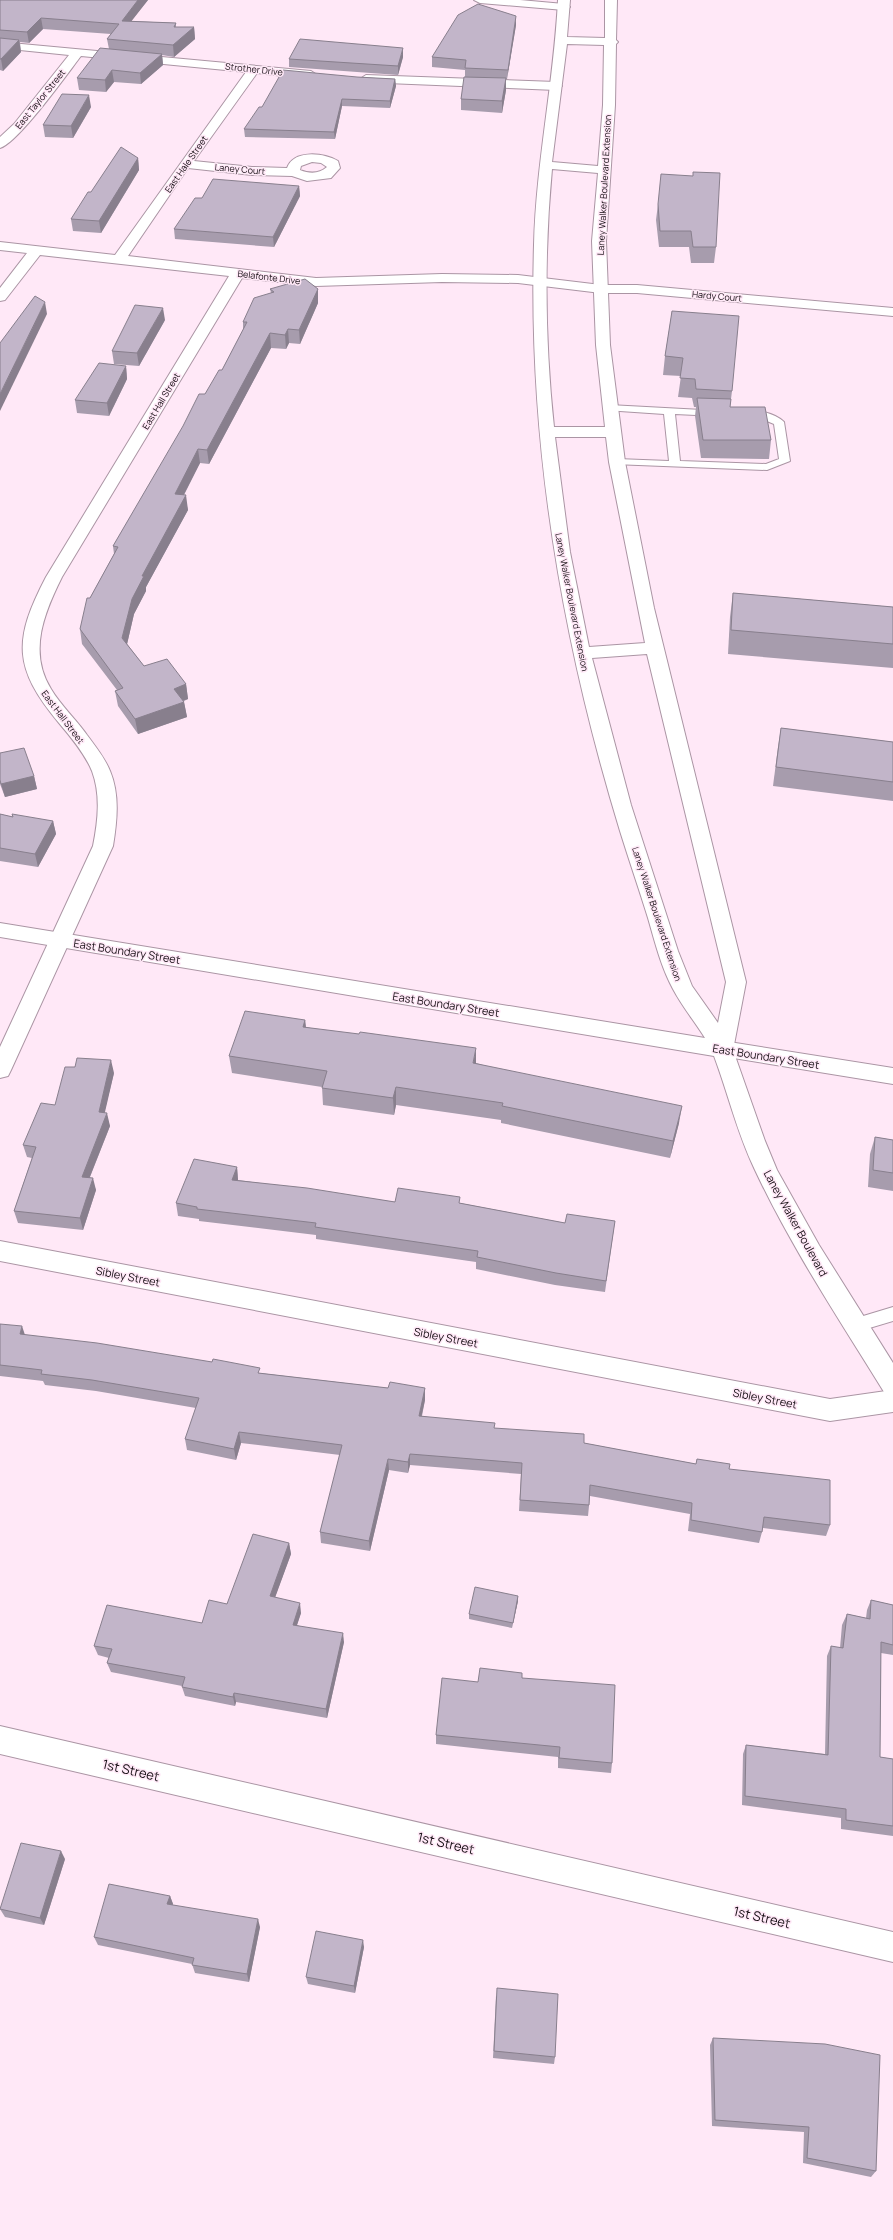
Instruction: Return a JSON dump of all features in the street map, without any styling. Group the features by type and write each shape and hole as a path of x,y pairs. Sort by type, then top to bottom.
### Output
{"street":[{"path":"480,0 564,3"},
{"name":"Laney Walker Boulevard Extension","path":"611,0 612,42 599,241 602,345 617,462 655,648 736,982 722,1049"},
{"name":"Laney Walker Boulevard Extension","path":"564,3 562,40 546,165 540,252 542,361 547,432 558,528 581,653 602,738 629,830 679,982 722,1049"},
{"path":"562,40 612,42"},
{"name":"Strother Drive","path":"0,45 325,76"},
{"name":"East Taylor Street","path":"0,144 18,126 78,52"},
{"name":"East Hale Street","path":"119,260 185,164 254,69"},
{"path":"357,79 556,86"},
{"name":"Laney Court","path":"185,164 252,171 294,172"},
{"path":"546,165 604,170"},
{"name":"Belafonte Drive","path":"0,246 316,282 442,278 540,281"},
{"path":"0,297 36,250"},
{"name":"East Hall Street","path":"0,1070 103,846 109,810 101,770 78,734 42,689 30,652 34,619 54,578 238,273"},
{"name":"Hardy Court","path":"540,281 601,289 636,289 893,312"},
{"path":"547,432 613,432"},
{"path":"581,653 655,648"},
{"name":"East Boundary Street","path":"0,930 893,1076"},
{"name":"Laney Walker Boulevard","path":"722,1049 764,1167 818,1265 893,1384"},
{"name":"Sibley Street","path":"0,1251 830,1410 893,1401"},
{"name":"1st Street","path":"0,1740 893,1947"}],"lane":[{"path":"609,408 758,414 779,422 786,461 767,467 617,462"},
{"path":"669,410 675,464"},
{"path":"856,1325 893,1314"}],"building":[{"path":"0,0 138,0 122,21 176,23 174,27 194,27 173,45 107,39 119,24 41,18 27,32 0,30"},
{"path":"478,4 516,16 508,70 465,68 466,60 432,57 458,15"},
{"path":"0,38 19,40 1,59 0,59"},
{"path":"300,39 403,48 398,66 289,59"},
{"path":"100,48 162,54 140,73 112,70 105,80 77,78"},
{"path":"283,70 395,79 390,101 342,99 334,132 244,129 259,107 262,107"},
{"path":"464,77 506,78 502,101 461,99"},
{"path":"62,94 89,95 71,126 43,125"},
{"path":"121,147 138,158 99,221 71,219 88,192 91,192"},
{"path":"693,172 720,173 716,247 693,247 691,231 660,231 658,204 661,174 693,176"},
{"path":"213,179 299,186 273,237 174,229 195,198 202,198"},
{"path":"305,279 318,289 299,330 288,329 285,335 270,333 207,450 198,449 175,494 186,495 142,576 144,576 132,599 122,638 144,666 167,659 186,684 174,689 184,702 135,719 115,691 123,688 80,629 87,598 90,598 118,547 113,546 183,426 199,394 205,394 219,370 222,370 247,322 243,322 254,298 274,292 270,289"},
{"path":"35,296 45,302 0,394 0,343"},
{"path":"135,305 163,308 137,353 112,351"},
{"path":"672,311 739,316 732,391 696,389 695,379 680,378 683,358 665,356"},
{"path":"99,363 126,366 107,403 75,400"},
{"path":"697,398 731,399 730,407 765,407 771,440 703,440"},
{"path":"733,593 893,607 893,644 731,630"},
{"path":"781,728 893,742 893,782 776,767"},
{"path":"24,748 34,776 1,784 0,753"},
{"path":"0,814 13,817 12,814 53,821 35,854 0,848"},
{"path":"245,1011 305,1020 303,1027 359,1034 360,1032 476,1048 473,1063 682,1106 673,1141 502,1106 503,1103 396,1087 393,1098 322,1088 327,1071 229,1056"},
{"path":"77,1058 111,1060 99,1112 107,1113 82,1177 93,1178 80,1218 14,1211 36,1147 23,1145 41,1103 55,1105 65,1067 75,1067"},
{"path":"875,1137 893,1140 893,1173 873,1170"},
{"path":"194,1159 237,1167 232,1180 307,1188 395,1202 398,1188 460,1197 459,1203 565,1223 567,1214 615,1221 606,1281 556,1273 477,1257 478,1251 315,1227 316,1223 197,1209 197,1207 176,1203"},
{"path":"0,1324 22,1326 20,1334 97,1343 212,1362 213,1359 260,1368 258,1373 388,1388 390,1382 425,1388 419,1416 495,1423 494,1428 584,1434 584,1443 696,1464 697,1459 730,1464 729,1469 830,1480 830,1525 764,1517 762,1532 691,1520 692,1503 590,1485 589,1505 520,1500 522,1463 410,1454 408,1462 388,1459 369,1541 320,1532 342,1445 239,1432 234,1449 185,1439 199,1398 92,1380 41,1374 42,1370 0,1365"},
{"path":"253,1534 289,1543 270,1596 300,1603 293,1625 343,1633 326,1709 234,1693 233,1697 182,1687 185,1677 107,1663 112,1649 94,1646 107,1605 202,1623 209,1600 227,1604"},
{"path":"475,1587 518,1596 513,1623 469,1614"},
{"path":"871,1600 893,1605 893,1645 881,1642 880,1757 893,1759 893,1826 846,1820 846,1809 745,1796 746,1745 828,1755 831,1646 843,1648 847,1614 870,1619"},
{"path":"480,1668 522,1673 522,1678 615,1685 612,1763 559,1758 560,1747 436,1735 442,1678 478,1682"},
{"path":"21,1843 61,1851 40,1918 0,1909"},
{"path":"109,1884 170,1896 167,1904 258,1919 247,1974 192,1965 194,1958 94,1937"},
{"path":"316,1931 363,1940 354,1986 306,1977"},
{"path":"497,1988 558,1994 555,2057 494,2051"},
{"path":"713,2038 825,2044 880,2055 876,2171 807,2158 809,2127 715,2120"}]}
